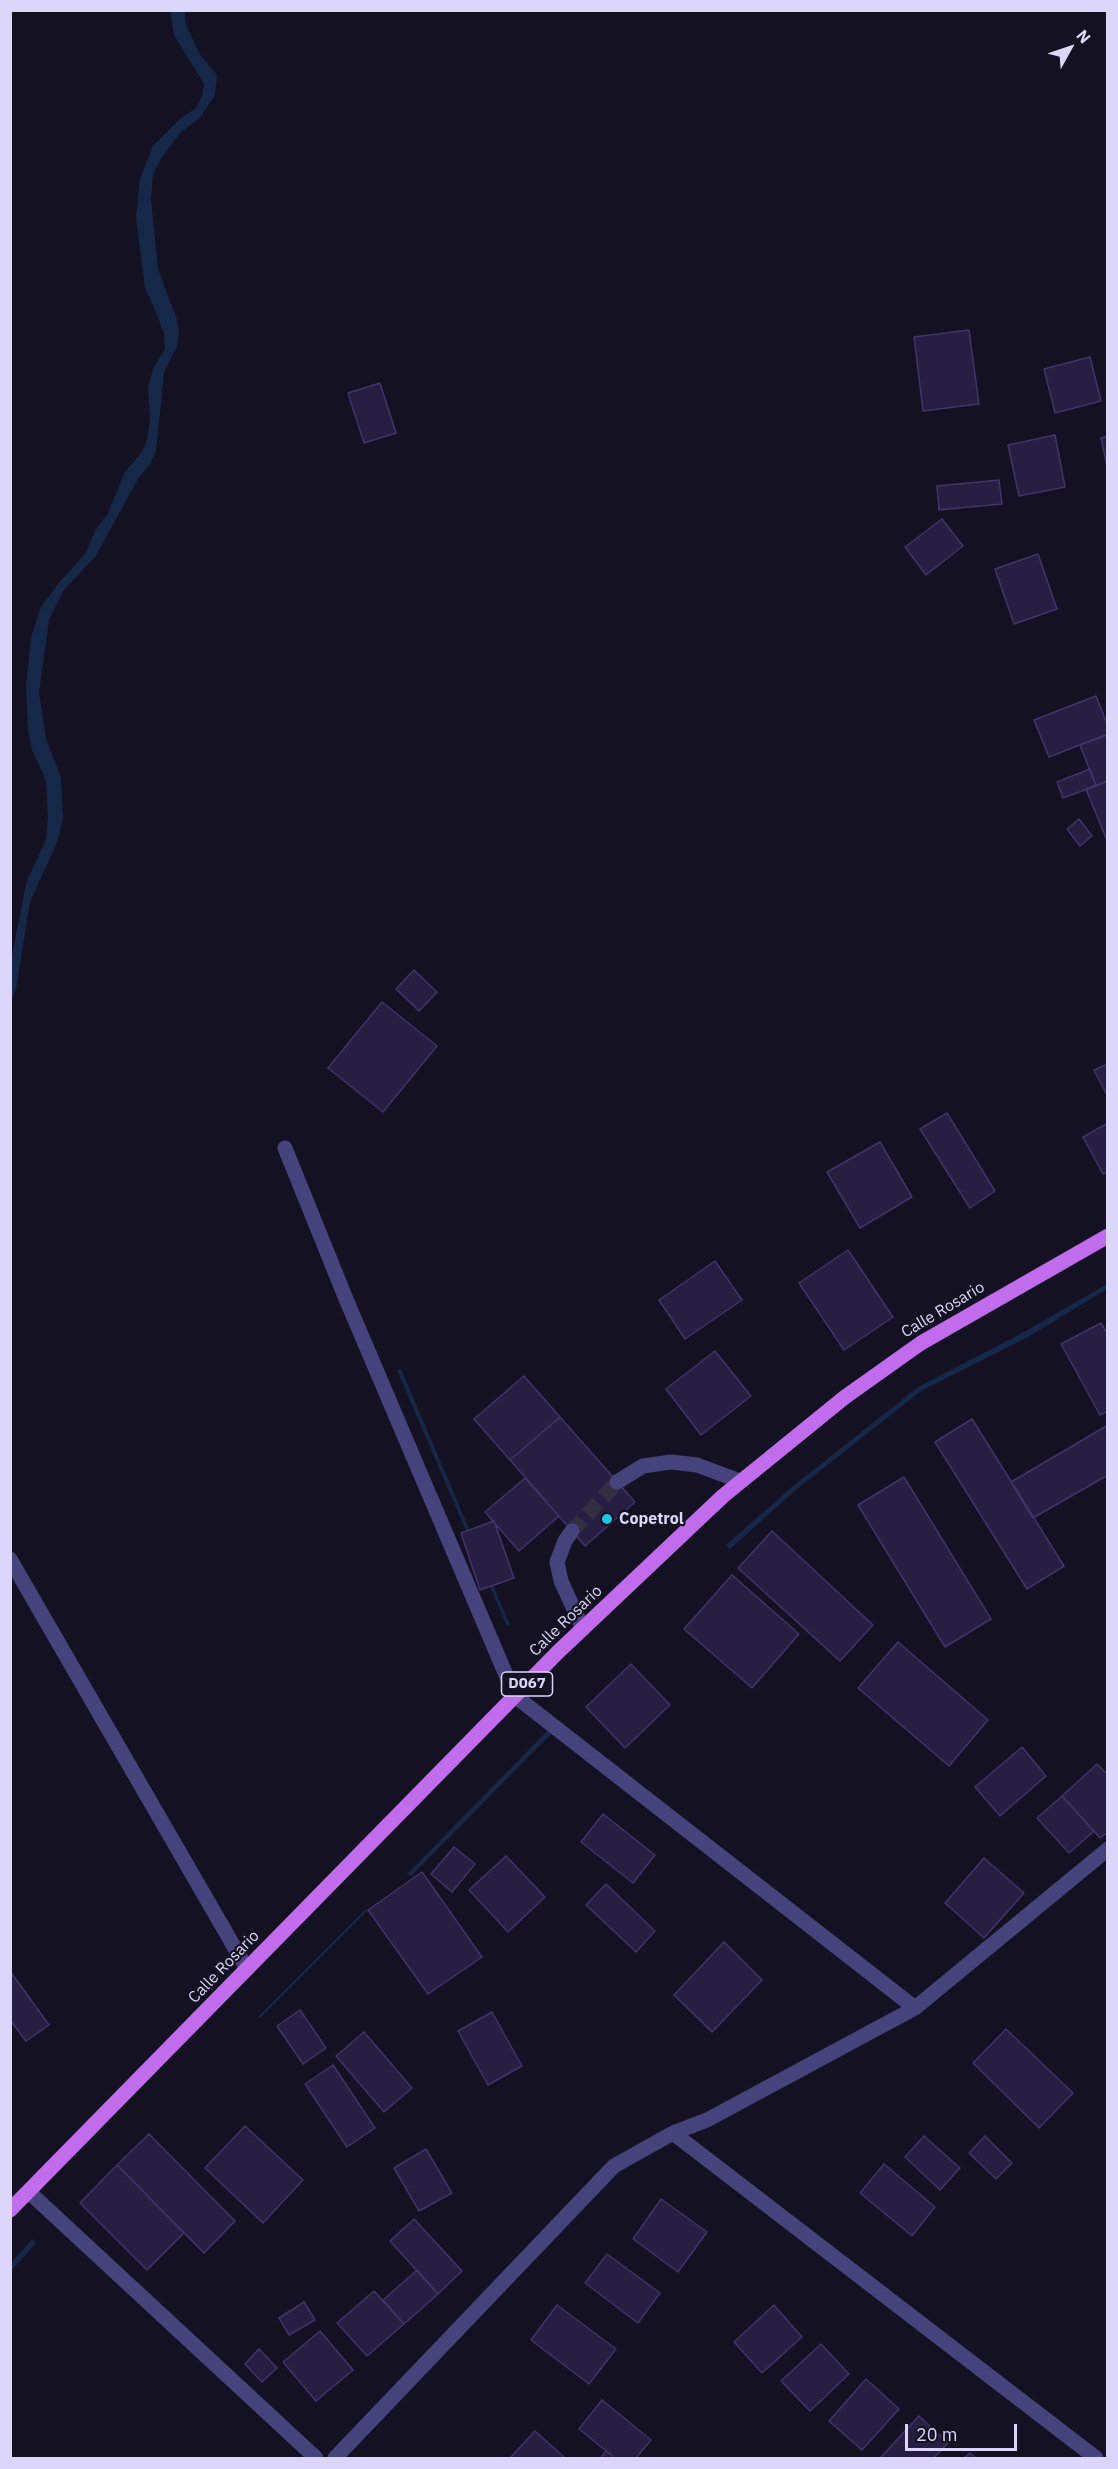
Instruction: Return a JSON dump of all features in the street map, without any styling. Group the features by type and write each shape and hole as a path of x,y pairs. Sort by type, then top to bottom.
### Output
{"main road":[{"name":"Calle Rosario","path":"10,2210 515,1696 740,1481 845,1397 921,1343 1107,1236"}],"street":[{"path":"285,1148 346,1299 515,1696 915,2008"},
{"path":"617,1482 643,1466 671,1462 697,1465 740,1481"},
{"path":"572,1531 565,1541 557,1562 561,1581 583,1629"},
{"path":"10,1559 247,1969"},
{"path":"335,2458 614,2166 674,2133 707,2120 915,2008 1107,1849"},
{"path":"674,2133 1096,2458"},
{"path":"29,2192 316,2458"}],"water":[{"path":"170,11 185,11 185,22 199,53 217,75 215,95 200,118 181,132 162,157 153,174 151,200 158,269 176,317 179,332 177,346 164,373 156,451 150,464 138,479 95,557 63,591 49,620 39,693 46,738 61,778 63,818 58,840 30,902 16,989 11,1003 11,960 27,880 46,840 48,817 46,781 32,750 28,731 26,687 31,637 41,607 85,554 95,531 108,513 125,472 142,452 147,440 150,419 148,386 154,367 165,349 164,334 145,288 136,218 140,178 153,146 181,118 196,108 202,96 204,84 174,35"},
{"path":"1107,1284 1107,1289 1028,1337 921,1391 797,1489 730,1549 726,1545 792,1487 918,1387 1024,1332"},
{"path":"401,1369 510,1625 507,1626 397,1370"},
{"path":"551,1727 555,1730 411,1876 407,1874"},
{"path":"366,1909 368,1910 260,2018 259,2016"},
{"path":"32,2239 36,2243 11,2271 11,2263"}],"building":[{"path":"969,330 979,404 923,411 914,337"},
{"path":"1090,357 1101,401 1055,413 1044,369"},
{"path":"380,383 396,433 364,443 348,393"},
{"path":"1055,435 1065,487 1019,496 1008,445"},
{"path":"1108,436 1108,466 1107,466 1101,438"},
{"path":"999,480 1002,504 939,510 937,486"},
{"path":"942,519 963,546 926,575 905,547"},
{"path":"1038,554 1057,609 1014,624 995,569"},
{"path":"1096,696 1108,726 1108,734 1049,757 1034,720"},
{"path":"1107,735 1108,781 1096,786 1080,745"},
{"path":"1090,769 1096,786 1063,798 1057,782"},
{"path":"1108,781 1108,843 1086,789"},
{"path":"1079,819 1092,836 1080,846 1067,829"},
{"path":"414,970 437,992 419,1011 396,989"},
{"path":"382,1002 437,1046 383,1112 328,1068"},
{"path":"1108,1064 1108,1097 1094,1070"},
{"path":"947,1113 995,1191 970,1208 920,1129"},
{"path":"1108,1123 1108,1172 1103,1174 1083,1137"},
{"path":"880,1142 912,1197 860,1228 827,1172"},
{"path":"848,1250 893,1317 844,1350 799,1283"},
{"path":"715,1261 742,1300 685,1339 659,1300"},
{"path":"1101,1323 1108,1335 1108,1411 1100,1415 1061,1344"},
{"path":"715,1351 751,1396 701,1435 666,1389"},
{"path":"524,1376 560,1417 510,1460 474,1419"},
{"path":"560,1417 635,1502 585,1546 510,1460"},
{"path":"972,1419 1064,1566 1027,1589 935,1442"},
{"path":"1108,1425 1108,1475 1033,1518 1011,1482"},
{"path":"904,1477 991,1619 945,1647 858,1505"},
{"path":"525,1478 559,1516 519,1551 485,1512"},
{"path":"494,1521 514,1578 480,1590 461,1533"},
{"path":"772,1531 873,1625 840,1661 738,1568"},
{"path":"732,1575 799,1634 752,1688 684,1629"},
{"path":"898,1642 988,1720 949,1766 858,1688"},
{"path":"631,1664 670,1705 625,1748 586,1707"},
{"path":"1022,1747 1046,1776 1000,1816 975,1787"},
{"path":"1097,1764 1108,1775 1108,1832 1100,1838 1062,1796"},
{"path":"1062,1796 1094,1831 1069,1853 1037,1818"},
{"path":"603,1814 655,1855 633,1883 581,1842"},
{"path":"454,1847 475,1864 452,1892 431,1874"},
{"path":"506,1856 545,1897 508,1932 469,1890"},
{"path":"984,1858 1024,1893 984,1938 945,1903"},
{"path":"422,1872 482,1957 428,1994 368,1910"},
{"path":"606,1884 655,1931 636,1952 586,1905"},
{"path":"724,1942 762,1980 712,2032 674,1995"},
{"path":"10,1971 49,2025 26,2041 10,2020"},
{"path":"300,2010 326,2048 303,2064 277,2026"},
{"path":"492,2012 522,2066 488,2085 458,2031"},
{"path":"1006,2029 1073,2093 1039,2128 973,2063"},
{"path":"364,2032 412,2088 384,2112 336,2056"},
{"path":"333,2065 375,2128 347,2147 305,2084"},
{"path":"245,2126 303,2180 263,2223 205,2168"},
{"path":"149,2134 235,2221 204,2253 117,2165"},
{"path":"924,2136 960,2168 940,2190 905,2157"},
{"path":"985,2136 1012,2163 996,2179 969,2153"},
{"path":"426,2149 452,2193 419,2211 394,2168"},
{"path":"884,2164 935,2207 912,2236 860,2193"},
{"path":"117,2165 184,2233 147,2270 80,2203"},
{"path":"661,2199 707,2232 678,2272 633,2239"},
{"path":"414,2219 462,2271 438,2294 390,2241"},
{"path":"607,2254 660,2293 638,2323 585,2283"},
{"path":"417,2270 438,2294 404,2324 383,2300"},
{"path":"374,2291 404,2324 367,2356 337,2323"},
{"path":"304,2302 315,2320 289,2335 279,2318"},
{"path":"557,2305 616,2349 589,2384 531,2340"},
{"path":"774,2305 802,2337 762,2373 734,2342"},
{"path":"320,2331 353,2370 316,2401 283,2362"},
{"path":"821,2344 849,2374 810,2411 781,2381"},
{"path":"259,2349 277,2368 262,2382 245,2364"},
{"path":"866,2379 899,2409 862,2450 829,2421"},
{"path":"602,2400 651,2440 636,2458 615,2458 579,2429"},
{"path":"919,2416 948,2443 934,2458 880,2458"},
{"path":"535,2431 565,2458 510,2458"},
{"path":"606,2451 615,2458 601,2458"},
{"path":"970,2453 976,2458 964,2458"}],"tunnel":[{"path":"572,1531 617,1482"}],"place":[{"name":"Copetrol","path":"607,1519"}]}
